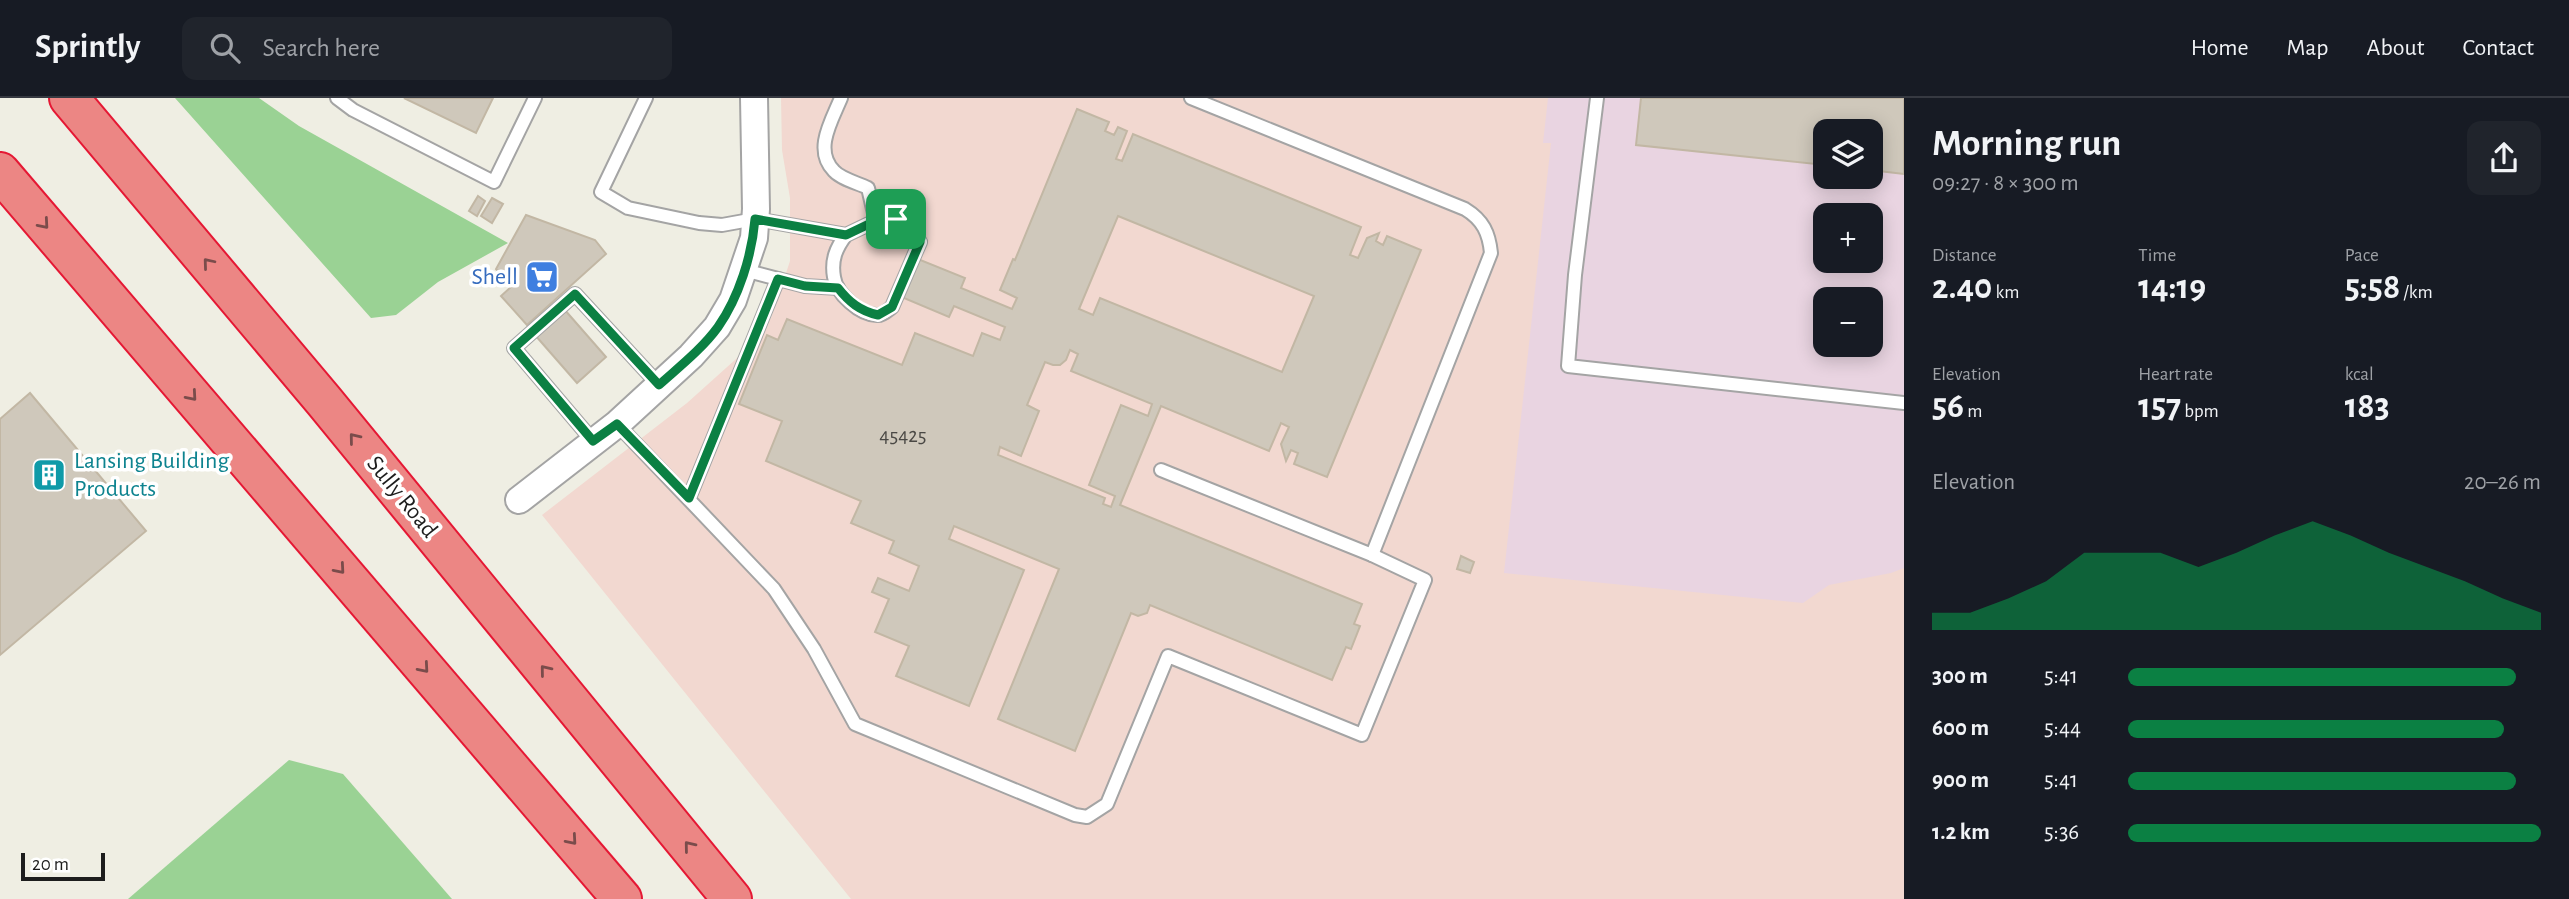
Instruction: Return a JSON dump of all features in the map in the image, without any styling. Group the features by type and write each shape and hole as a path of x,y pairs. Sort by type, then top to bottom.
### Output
{"highway":[{"name":"Sully Road","path":"69,98 324,401 732,899"},
{"path":"0,172 622,899"}],"street":[{"path":"519,500 617,424 718,327 733,300 754,238 754,98"}],"lane":[{"path":"337,98 353,110 494,182 535,98"},
{"path":"646,98 601,192 628,208 699,223 722,225 755,219 846,235 876,222 896,219 905,222 920,242 892,307 878,315 868,313 850,303 834,280 833,257 846,235"},
{"path":"841,98 824,144 827,160 835,172 868,188 876,222"},
{"path":"1191,98 1465,209 1476,216 1488,234 1491,253 1489,262 1372,555"},
{"path":"1597,98 1574,275 1568,366 1904,403"},
{"path":"744,270 805,286 838,288"},
{"path":"689,498 778,279"},
{"path":"593,441 514,348 575,294 659,385"},
{"path":"617,424 774,589 814,649 855,724 1075,815 1087,817 1107,804 1168,656 1362,735 1425,580 1372,555 1161,470"}],"shaded area":[{"path":"781,98 1904,98 1904,899 851,899 542,515 687,403 736,359 771,318 790,261 790,198 782,150"},
{"path":"1548,98 1904,98 1904,568 1829,585 1803,603 1504,573 1551,143 1543,143"}],"green space":[{"path":"175,98 259,98 299,126 508,243 438,282 396,315 371,318"},
{"path":"289,760 343,774 452,899 128,899"}],"building":[{"path":"404,98 493,98 476,133"},
{"path":"1641,98 1904,98 1904,174 1883,171 1883,119 1813,119 1813,164 1636,145"},
{"path":"1077,109 1109,122 1105,131 1114,135 1118,127 1127,131 1116,159 1122,161 1133,134 1361,227 1350,255 1358,258 1367,238 1379,233 1376,241 1383,245 1387,236 1421,250 1327,477 1294,464 1298,453 1291,450 1286,461 1281,444 1289,427 1281,423 1269,451 1161,406 1120,505 1362,604 1354,624 1360,626 1351,649 1346,647 1332,680 1150,605 1147,613 1138,616 1131,613 1075,751 998,719 1059,569 954,526 949,539 1024,570 969,706 896,676 909,646 875,632 889,599 872,592 878,578 909,591 919,566 889,553 894,541 851,523 861,501 766,461 782,421 739,404 767,335 778,340 787,319 902,365 915,333 973,356 982,333 1000,340 1005,327 954,306 949,317 892,293 908,255 965,278 961,288 1012,309 1017,298 1000,290 1013,259 1015,260","holes":["1118,216 1314,296 1282,372 1100,298 1093,315 1079,309","1070,350 1078,354 1071,371 1152,404 1148,416 1121,405 1089,485 1115,496 1111,507 1103,504 1105,498 998,455 1000,447 1021,456 1039,411 1027,405 1045,362 1060,365 1066,360"]},
{"path":"478,196 485,201 477,216 469,211"},
{"path":"492,198 503,204 492,223 481,216"},
{"name":"Shell","path":"526,215 595,240 606,254 527,325 501,296 512,286 496,269"},
{"path":"564,309 606,357 577,383 535,335"},
{"name":"Lansing Building Products","path":"30,393 146,531 0,655 0,419"},
{"path":"1461,556 1474,562 1470,573 1457,569"}],"place":[{"name":"Shell","path":"542,277"},
{"name":"Lansing Building Products","path":"49,475"}],"route":[{"path":"755,219 846,235 869,224 896,219 905,222 920,242 892,307 886,312 878,315 868,313 850,303 838,288 805,286 778,279 689,498 617,424 593,441 514,348 575,294 659,385 718,327 733,300 746,265 754,238 755,219"}]}
